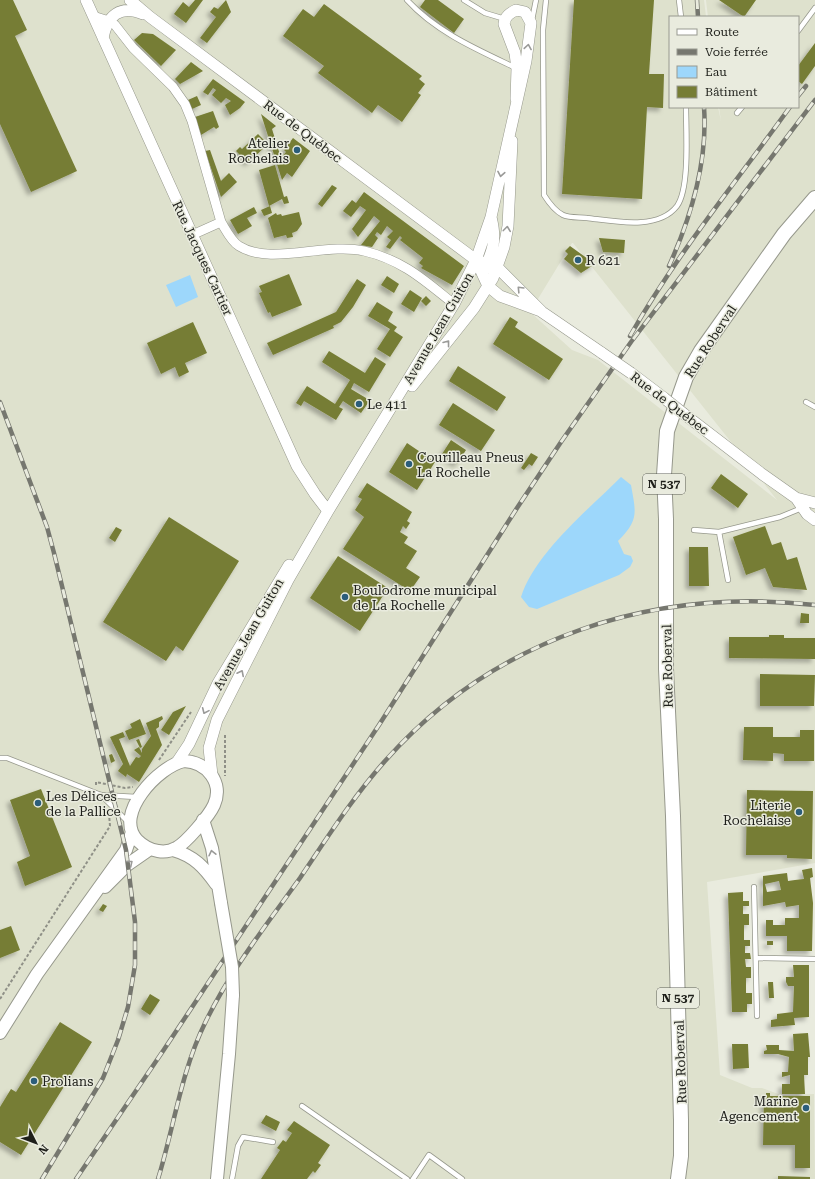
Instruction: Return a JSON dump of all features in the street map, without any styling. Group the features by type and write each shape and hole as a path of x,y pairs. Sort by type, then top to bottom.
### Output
{"main road":[{"name":"Rue Roberval","path":"678,1179 681,1156 681,1120 673,816 666,669 666,519 664,453 666,431 686,377 701,351 780,240 815,198"},
{"path":"0,1033 37,974 81,910 126,850 131,828 131,812 139,798 162,771 177,762 192,761 206,768 212,775 216,785 217,795 214,806 184,843 173,850 164,852 150,849 141,844 131,828"},
{"path":"203,820 212,848 232,967 233,995 229,1054 217,1179"},
{"path":"81,910 127,865 150,849"},
{"path":"173,850 182,853 201,864 218,887"}],"street":[{"name":"Rue Jacques Cartier","path":"86,0 298,466 315,494 328,511"},
{"name":"Rue de Québec","path":"130,0 150,17 476,260 492,265 542,312 631,373 796,498 803,508 815,520"},
{"path":"103,38 109,21 122,10 136,11 150,17"},
{"path":"482,275 492,265 504,247 508,226 517,69 515,53 504,24 505,19 512,12 521,11 528,15 531,23 526,61 516,99"},
{"path":"93,16 116,25 133,48 173,87 185,104 192,121 221,222 228,234 238,246 266,255 340,248 364,250 390,259 410,269 454,304"},
{"name":"Avenue Jean Guiton","path":"212,775 209,748 212,733 288,580 328,511 454,304 476,260 491,217 513,122"},
{"path":"491,217 496,239 492,265"},
{"path":"192,235 221,222"},
{"name":"Rue de Québec","path":"476,260 488,286 511,301 542,312"},
{"name":"Avenue Jean Guiton","path":"387,416 474,308 488,286 492,265"},
{"name":"Rue de Québec","path":"796,498 815,503"},
{"name":"Avenue Jean Guiton","path":"177,762 189,744 218,683 284,573 328,511"},
{"path":"245,638 256,643"}],"lane":[{"path":"407,0 415,9 452,36 517,69"},
{"path":"464,0 485,13 505,19"},
{"path":"546,0 543,30 544,195 550,205 563,215 636,224 664,216 676,207 683,194 686,162 686,108"},
{"path":"679,0 681,16"},
{"path":"531,23 535,3"},
{"path":"799,30 815,8"},
{"path":"737,114 741,108"},
{"path":"806,402 815,407"},
{"path":"694,530 719,532 780,517 803,508"},
{"path":"719,532 728,580"},
{"path":"0,758 7,758 101,795 139,798"},
{"path":"101,795 131,828"},
{"path":"754,887 757,1016"},
{"path":"756,958 815,959"},
{"path":"302,1106 407,1179"},
{"path":"232,1179 238,1146 242,1137 273,1142"},
{"path":"413,1179 429,1155 462,1179"}],"shaded area":[{"path":"0,0 704,0 706,16 669,16 669,108 718,108 721,121 719,108 799,108 799,16 708,16 706,0 815,0 815,863 707,882 720,1075 752,1088 762,1088 781,1095 814,1094 815,1179 0,1179","holes":["572,243 777,500 598,360 572,350 530,312"]}],"water":[{"path":"190,275 198,297 176,307 166,285"},
{"path":"621,477 631,485 635,509 633,521 630,527 618,541 624,554 631,556 633,561 630,567 619,575 537,609 529,607 521,597 538,564 564,533"}],"building":[{"path":"0,0 13,0 27,30 15,36 77,171 31,192 0,124"},
{"path":"195,0 203,0 186,23 174,14 183,2 189,7"},
{"path":"226,0 231,12 207,43 200,38 216,17 210,12 214,7 218,9"},
{"path":"425,0 438,0 464,19 454,33 420,7"},
{"path":"574,0 654,0 649,74 664,74 663,108 647,107 642,199 562,194"},
{"path":"719,0 756,0 745,16"},
{"path":"324,4 422,76 419,79 425,84 418,93 421,95 402,122 378,105 372,113 318,73 324,66 283,36 303,9 314,17"},
{"path":"142,33 153,34 176,50 161,66 134,40"},
{"path":"815,43 815,66 802,84 799,82 799,65"},
{"path":"191,62 203,71 180,84 175,79"},
{"path":"213,79 245,102 240,108 230,115 225,105 231,101 226,98 221,103 212,95 216,90 213,88 208,95 203,92"},
{"path":"197,96 201,105 192,109 188,100"},
{"path":"213,111 219,127 216,129 214,127 201,135 195,117"},
{"path":"261,114 276,126 272,129 281,158 286,152 284,150 293,138 310,151 292,177 287,173 282,180"},
{"path":"258,134 268,144 248,163 236,151 240,147 242,149"},
{"path":"210,150 221,181 229,173 237,182 221,197 205,151"},
{"path":"275,165 284,197 287,196 289,203 284,204 282,199 269,206 259,170"},
{"path":"332,185 337,188 322,207 318,204"},
{"path":"364,192 464,266 452,285 421,268 423,266 419,263 423,258 400,240 402,238 400,236 390,249 386,247 391,240 387,237 393,231 387,226 381,235 377,232 375,235 378,238 372,247 361,245 380,221 374,216 358,237 352,229 366,210 360,206 351,217 343,211 352,200 356,203"},
{"path":"270,206 272,213 264,216 261,210"},
{"path":"254,207 257,213 247,218 252,226 238,234 230,220"},
{"path":"299,212 302,224 297,231 292,233 293,237 287,238 286,235 274,238 268,218 276,213 277,215 281,214 282,216"},
{"path":"599,238 625,240 624,253 603,252"},
{"name":"R 621","path":"570,246 595,264 581,273 564,259 568,254 565,251"},
{"path":"289,274 302,305 272,317 270,312 268,313 259,293 262,292 259,286"},
{"path":"387,276 399,284 394,293 381,285"},
{"path":"357,279 366,285 353,307 341,322 333,326 334,328 273,355 267,343 336,312"},
{"path":"410,290 422,298 414,312 401,304"},
{"path":"426,296 431,301 426,306 421,301"},
{"path":"377,302 393,312 388,321 397,327 394,331 403,337 390,357 377,349 390,329 368,316"},
{"path":"510,317 518,322 515,327 563,359 549,380 493,344"},
{"path":"193,322 207,353 185,363 189,372 179,377 175,367 161,374 147,343"},
{"path":"329,351 365,373 375,357 386,364 369,392 354,383 351,389 371,401 361,413 343,401 339,407 343,409 336,420 304,401 301,406 296,403 307,386 335,404 350,380 322,362"},
{"path":"458,366 506,397 497,411 449,381"},
{"path":"453,403 495,430 481,451 439,425"},
{"path":"451,440 466,450 457,464 442,454"},
{"path":"407,443 435,462 417,490 389,472"},
{"path":"531,453 538,457 532,466 529,464 524,470 521,468"},
{"path":"721,474 748,494 738,508 711,488"},
{"path":"367,483 412,512 407,521 410,523 406,529 403,526 400,532 408,537 404,543 417,551 406,568 420,577 410,591 343,549 364,517 355,510 362,499 358,497"},
{"path":"169,517 239,561 183,651 176,646 166,661 103,622"},
{"path":"765,526 772,545 781,542 787,560 797,557 807,590 773,587 765,568 746,575 733,537"},
{"path":"116,527 122,530 115,542 109,538"},
{"path":"689,547 708,547 709,586 689,586"},
{"path":"338,556 388,588 360,631 310,598"},
{"path":"801,613 809,614 809,623 800,623"},
{"path":"769,635 784,635 784,638 815,638 815,659 729,658 729,637 769,637"},
{"path":"760,674 815,675 814,706 760,706"},
{"path":"186,706 169,735 161,730 173,712"},
{"path":"162,716 163,719 159,722 159,727 156,729 162,745 139,782 127,774 126,777 118,771 123,764 110,737 123,732 125,737 119,739 130,766 136,757 139,758 141,756 134,750 139,747 142,753 142,749 151,736 146,723"},
{"path":"140,719 146,734 129,740 125,731 132,728 130,724"},
{"path":"744,727 773,727 773,737 800,737 800,730 814,730 814,761 784,761 784,754 773,753 773,761 743,760"},
{"path":"139,739 142,747 140,748 136,740"},
{"path":"112,754 115,761 111,763 109,755"},
{"path":"41,789 72,867 25,886 17,862 30,856 10,800"},
{"path":"747,790 813,791 812,859 787,858 787,855 746,855"},
{"path":"812,868 813,877 810,878 813,903 812,951 787,951 787,936 766,936 766,920 773,920 773,925 785,925 785,918 799,918 799,905 786,907 785,902 763,906 763,876 787,873 788,881 804,879 802,870","holes":["779,881 781,890 767,892 765,884"]},
{"path":"743,892 743,901 749,901 749,906 743,906 743,914 749,914 749,925 744,925 744,940 750,940 750,946 745,946 745,953 750,953 751,959 745,959 746,967 751,967 751,978 746,978 746,993 752,993 752,1004 747,1004 747,1012 732,1012 728,893"},
{"path":"103,904 107,906 103,912 99,910"},
{"path":"11,926 20,950 0,958 0,930"},
{"path":"767,941 773,941 773,945 767,945"},
{"path":"793,965 809,965 809,1017 794,1018 795,1025 771,1027 771,1020 777,1019 777,1014 793,1012 794,986 788,986 786,977 794,977"},
{"path":"768,982 773,982 774,998 769,998"},
{"path":"150,994 160,1000 150,1015 141,1009"},
{"path":"60,1022 92,1042 21,1155 0,1142 0,1107 11,1089 16,1092"},
{"path":"808,1033 810,1057 808,1057 808,1075 804,1075 805,1094 782,1094 782,1084 790,1084 790,1075 782,1077 782,1072 788,1072 789,1057 778,1054 764,1054 764,1051 767,1050 766,1045 779,1045 779,1050 794,1051 793,1034"},
{"path":"732,1044 748,1044 749,1068 733,1069"},
{"path":"766,1093 770,1093 770,1096 810,1096 810,1168 795,1168 795,1145 763,1145 764,1096 766,1096"},
{"path":"266,1115 280,1122 276,1131 261,1123"},
{"path":"294,1121 330,1145 318,1163 321,1165 315,1173 313,1171 307,1179 261,1179 280,1150 277,1148 283,1140 286,1142 292,1133 287,1130"},
{"path":"778,1176 810,1177 810,1179 778,1179"}],"railway":[{"path":"697,0 698,16"},
{"path":"799,95 806,86"},
{"path":"76,1179 163,1051 379,725 517,508 561,442 631,342 815,100"},
{"path":"669,266 691,209 696,189 705,128 704,108"},
{"path":"630,336 667,277 707,219 789,108"},
{"path":"0,402 47,527 54,553 126,850 135,922 135,965 128,1007 118,1040 103,1078 42,1179"},
{"path":"158,1179 178,1100 197,1042 205,1023 237,966 362,789 385,761 428,718 476,682 527,652 580,630 637,614 695,604 755,601 815,605"}],"place":[{"name":"Atelier Rochelais","path":"297,150"},
{"name":"R 621","path":"578,260"},
{"name":"Le 411","path":"359,404"},
{"name":"Courilleau Pneus La Rochelle","path":"409,464"},
{"name":"Boulodrome municipal de La Rochelle","path":"345,597"},
{"name":"Les Délices de la Pallice","path":"38,803"},
{"name":"Literie Rochelaise","path":"799,812"},
{"name":"Prolians","path":"34,1081"},
{"name":"Marine Agencement","path":"806,1108"}]}
